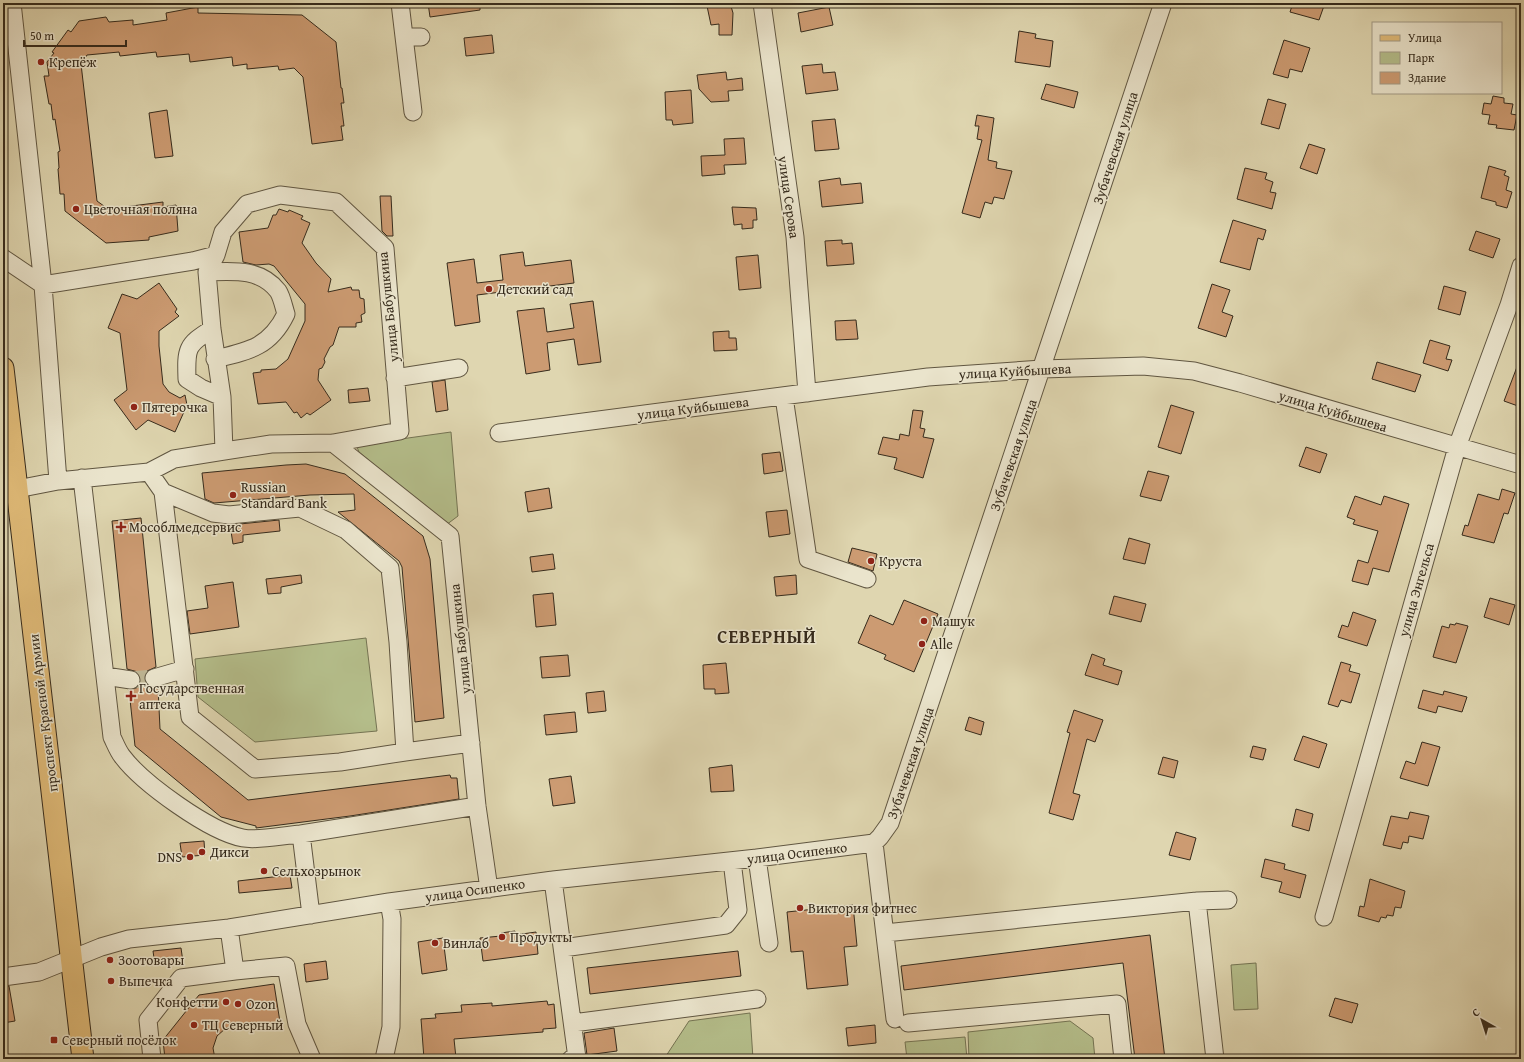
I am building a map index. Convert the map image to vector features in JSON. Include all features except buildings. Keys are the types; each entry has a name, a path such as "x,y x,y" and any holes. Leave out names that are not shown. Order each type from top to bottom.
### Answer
{"main road":[{"name":"проспект Красной Армии","path":"3,368 7,435 17,489 83,1059"}],"street":[{"path":"12,3 43,284 58,481"},
{"path":"400,3 413,112"},
{"name":"улица Серова","path":"762,3 795,238 807,393"},
{"name":"Зубачевская улица","path":"877,840 890,823 1163,3"},
{"path":"404,37 421,37"},
{"name":"улица Бабушкина","path":"216,255 224,232 247,204 280,195 336,202 385,248 400,431 333,443"},
{"path":"3,258 43,284 193,261 216,255"},
{"path":"216,255 207,272 215,359 222,397 224,451"},
{"name":"улица Энгельса","path":"1324,917 1457,448 1509,304 1521,266"},
{"path":"207,272 242,270 260,276 278,292 286,314 279,330 264,343 215,359"},
{"path":"212,329 194,340 188,349 187,379 201,388 222,397"},
{"name":"улица Куйбышева","path":"499,433 928,377 1042,369 1143,366 1194,371 1457,448 1521,465"},
{"path":"395,378 459,368"},
{"path":"784,397 808,559 867,580"},
{"path":"17,489 58,481 149,472 174,459 270,444 333,443"},
{"name":"улица Бабушкина","path":"333,443 450,536 477,806 489,889"},
{"path":"149,472 163,492 190,717 256,770 340,762 471,743"},
{"path":"82,478 112,737 121,756 145,780 182,807 218,829 243,838 301,834 477,806"},
{"path":"163,492 212,514 228,515 300,508 346,530 390,568 398,642 405,752"},
{"path":"154,678 185,669"},
{"path":"106,676 131,680"},
{"path":"301,834 311,915"},
{"path":"877,840 885,933 901,1021 1117,1004 1123,1059"},
{"name":"улица Осипенко","path":"3,977 39,972 107,945 129,939 229,928 389,902 553,880 757,858 877,840"},
{"path":"757,858 769,943"},
{"path":"563,948 726,925 738,910 732,861"},
{"path":"553,880 577,1058 571,1059"},
{"path":"885,933 1197,901 1228,900"},
{"path":"1197,901 1215,1059"},
{"path":"384,1059 391,1027 392,919 389,902"},
{"path":"229,928 235,971"},
{"path":"152,1059 148,1020 181,978 286,966 297,1024 312,1059"},
{"path":"573,1022 757,999"}],"green space":[{"path":"451,432 458,516 446,525 359,452 357,447 358,445"},
{"path":"366,638 377,731 255,742 198,697 195,659"},
{"path":"1256,963 1258,1009 1234,1010 1231,965"},
{"path":"750,1013 753,1059 664,1059 689,1021"},
{"path":"1070,1021 1093,1038 1095,1059 969,1059 968,1032"},
{"path":"965,1037 967,1059 907,1059 905,1042"}],"tunnel":[{"path":"131,680 154,678"}],"place":[{"name":"Крепёж","path":"41,62"},
{"name":"Цветочная поляна","path":"76,209"},
{"name":"Детский сад","path":"489,289"},
{"name":"Пятерочка","path":"134,407"},
{"name":"Russian Standard Bank","path":"233,495"},
{"name":"Мособлмедсервис","path":"121,527"},
{"name":"Круста","path":"871,561"},
{"name":"Машук","path":"924,621"},
{"name":"Alle","path":"922,644"},
{"name":"Государственная аптека","path":"131,696"},
{"name":"Дикси","path":"202,852"},
{"name":"DNS","path":"190,857"},
{"name":"Сельхозрынок","path":"264,871"},
{"name":"Виктория фитнес","path":"800,908"},
{"name":"Продукты","path":"502,937"},
{"name":"Винлаб","path":"435,943"},
{"name":"Зоотовары","path":"110,960"},
{"name":"Выпечка","path":"111,981"},
{"name":"Конфетти","path":"226,1002"},
{"name":"Ozon","path":"238,1004"},
{"name":"ТЦ Северный","path":"194,1025"},
{"name":"Северный посёлок","path":"54,1040"}],"district":[{"name":"СЕВЕРНЫЙ","path":"767,637"}]}
